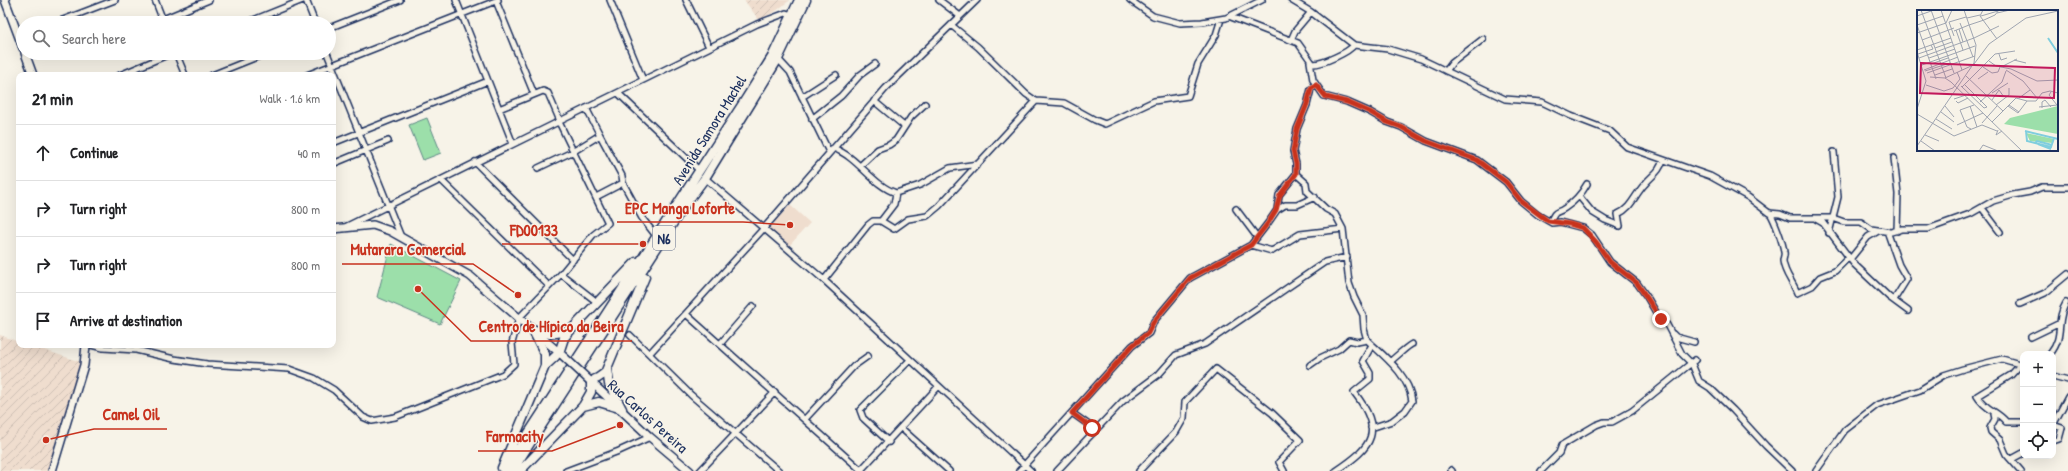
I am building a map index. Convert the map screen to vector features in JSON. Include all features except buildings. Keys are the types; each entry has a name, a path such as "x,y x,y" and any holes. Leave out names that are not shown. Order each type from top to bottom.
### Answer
{"highway":[{"name":"Avenida Samora Machel","path":"512,471 684,206 772,57 799,0"},
{"name":"Avenida Samora Machel","path":"504,471 650,247 703,174 778,59 806,0"},
{"path":"545,366 560,354 564,338 570,331 650,247"},
{"path":"520,471 582,406 591,392 590,380 602,376 608,369 651,259"},
{"path":"532,329 553,334 570,331"},
{"path":"501,471 545,366 545,354 532,329"},
{"path":"608,369 609,384 622,409"},
{"path":"582,406 600,402 622,409"}],"main road":[{"path":"5,0 16,24"},
{"path":"28,60 32,72"},
{"name":"Rua Carlos Pereira","path":"336,229 373,225 390,231 470,276 590,380 650,437 690,471"},
{"path":"52,471 88,348"}],"street":[{"path":"73,16 115,0"},
{"path":"155,0 162,16"},
{"path":"175,16 209,0"},
{"path":"264,16 305,0 312,16"},
{"path":"336,25 400,0"},
{"path":"456,0 513,144"},
{"path":"314,72 497,0 534,94"},
{"path":"610,0 643,80"},
{"path":"686,0 709,47"},
{"path":"939,0 960,16"},
{"path":"650,353 765,227 874,101 977,0"},
{"path":"1130,0 1153,16 1180,23 1231,17 1262,0"},
{"path":"1291,0 1311,12 1354,45 1394,50 1446,71 1505,99 1538,101 1548,104 1571,116 1610,132 1627,147 1717,179 1748,197 1761,208 1770,213 1780,214 1793,219 1833,218 1844,222 1861,222 1871,229 1878,231 1931,228 1946,221 1970,214 1994,201 2013,195 2030,192 2039,188 2068,187 2068,191"},
{"path":"1291,40 1295,31 1311,12"},
{"path":"344,228 757,24 786,13 792,16"},
{"path":"1231,17 1291,40 1301,46 1310,62 1316,85 1326,97 1347,102 1370,112 1387,122 1401,127 1426,141 1477,160 1506,182 1521,201 1529,208 1550,222 1573,224 1587,231 1610,262 1637,283 1672,334 1682,354 1693,361 1699,381 1728,406 1792,471"},
{"path":"951,25 978,47 1026,94 1036,101 1064,103 1105,124 1154,101 1188,96 1198,64 1216,35 1221,19"},
{"path":"1446,71 1452,63 1483,40"},
{"path":"1310,62 1316,64 1331,59 1352,48 1354,45"},
{"path":"778,59 790,72 812,118 831,150 847,154 886,188 896,193 920,185 950,168 978,164"},
{"path":"127,72 155,60"},
{"path":"179,60 184,72"},
{"path":"220,72 250,60"},
{"path":"330,60 335,72"},
{"path":"812,118 841,96 860,75 875,64"},
{"path":"336,75 401,237"},
{"path":"802,97 836,75"},
{"path":"336,142 488,81"},
{"path":"1019,471 1132,346 1148,333 1154,321 1190,278 1251,245 1276,210 1280,195 1296,174 1296,164 1293,151 1296,133 1311,89 1316,85"},
{"path":"103,348 136,350 174,359 207,364 288,370 314,378 334,390 363,417 378,421 422,406 508,370 514,364 512,343 519,318 561,274 593,236 608,223 559,121 548,93 543,91 499,109"},
{"path":"618,93 703,174 824,280 938,387 956,401 1031,471"},
{"path":"874,101 904,126"},
{"path":"824,280 868,225 873,221 881,221 894,228 908,219 927,216 944,202 950,192 1036,101"},
{"path":"860,166 878,149 889,145 896,140 903,132 904,126 920,106 925,104"},
{"path":"586,108 622,176 623,183 642,218 657,237"},
{"path":"538,168 574,151 600,135"},
{"path":"336,163 388,141"},
{"path":"1829,233 1838,197 1834,152"},
{"path":"1894,158 1898,194 1897,231"},
{"path":"1579,196 1596,214 1620,226 1618,214 1627,210 1644,184 1654,177 1663,160"},
{"path":"475,162 573,260"},
{"path":"1296,174 1306,182 1307,190 1326,209 1335,214 1343,229 1349,283 1363,315 1364,329 1368,340 1390,362 1409,387 1412,401 1405,411 1392,421 1371,428"},
{"path":"440,180 549,286"},
{"path":"596,198 623,183"},
{"path":"1550,222 1556,211 1565,208 1579,196 1587,184"},
{"path":"881,221 894,204 896,193"},
{"path":"1276,210 1283,206 1297,205 1315,197"},
{"path":"1982,208 2000,232"},
{"path":"1236,209 1257,237"},
{"path":"1770,213 1775,221 1784,249 1783,261 1788,277 1795,285 1796,293 1812,286 1820,277 1835,271 1846,260 1851,258 1868,237 1878,231"},
{"path":"1816,219 1822,222 1829,233 1860,270 1908,311"},
{"path":"1251,245 1272,251 1300,234 1343,229"},
{"path":"1887,231 1899,265 1907,279 1894,300"},
{"path":"1057,471 1123,401 1159,374 1176,355 1205,344 1325,262 1347,257"},
{"path":"561,274 597,302"},
{"path":"2020,304 2045,293 2068,274"},
{"path":"2052,351 2057,345 2060,334 2061,312 2066,303"},
{"path":"720,344 753,306"},
{"path":"686,314 776,392 861,471 938,387"},
{"path":"2031,337 2060,322"},
{"path":"1672,334 1676,337 1694,342"},
{"path":"630,335 691,394 779,471"},
{"path":"1310,365 1320,358 1339,349 1349,340 1358,342 1368,340"},
{"path":"1390,362 1408,345 1412,344"},
{"path":"1336,471 1364,450 1370,440 1371,428 1368,412 1354,392 1370,379 1370,373 1363,361 1372,345"},
{"path":"806,419 854,366 868,356"},
{"path":"1816,471 1844,430 1877,405 1920,390 1950,373 2002,359 2020,364"},
{"path":"889,442 863,418 860,410 910,360"},
{"path":"1541,471 1559,453 1562,445 1596,425 1604,422 1612,422 1632,411 1693,361"},
{"path":"2020,366 2011,375 1977,396 1994,414 2003,418 2006,422 2020,422"},
{"path":"1139,471 1176,432 1184,418 1185,402 1216,369 1272,413 1300,440 1279,462 1284,471"},
{"path":"2056,377 2068,380"},
{"path":"700,471 776,392"},
{"path":"2054,423 2068,397"},
{"path":"1072,413 1096,430"},
{"path":"1994,414 1995,421 1990,428 1991,432 2000,440 2006,454 2021,471"},
{"path":"2056,426 2062,428 2059,439 2056,440"},
{"path":"901,428 949,471"},
{"path":"566,471 619,452 650,437"},
{"path":"2012,459 2020,455"}],"shaded area":[{"path":"744,0 790,0 776,11 759,20"},
{"path":"790,205 810,223 789,246 769,228"},
{"path":"0,335 16,341 16,348 38,348 81,362 48,471 0,471"}],"green space":[{"path":"427,118 441,153 423,160 409,125"},
{"path":"391,244 461,281 440,324 377,297"}],"place":[{"name":"EPC Manga Loforte","path":"790,225"},
{"name":"FD00133","path":"643,244"},
{"name":"Centro de Hípico da Beira","path":"418,289"},
{"name":"Mutarara Comercial","path":"518,295"},
{"name":"Farmacity","path":"620,425"},
{"name":"Camel Oil","path":"46,440"}],"route":[{"path":"1092,428 1072,413 1132,346 1151,330 1154,321 1190,278 1251,245 1268,223 1276,210 1278,199 1284,187 1296,174 1296,164 1293,151 1295,137 1298,125 1302,119 1310,97 1311,89 1316,85 1326,97 1347,102 1370,112 1382,120 1401,127 1439,147 1440,146 1456,154 1471,157 1477,160 1506,182 1521,201 1548,221 1552,223 1558,222 1570,224 1583,228 1592,235 1614,267 1637,283 1661,319"}]}
